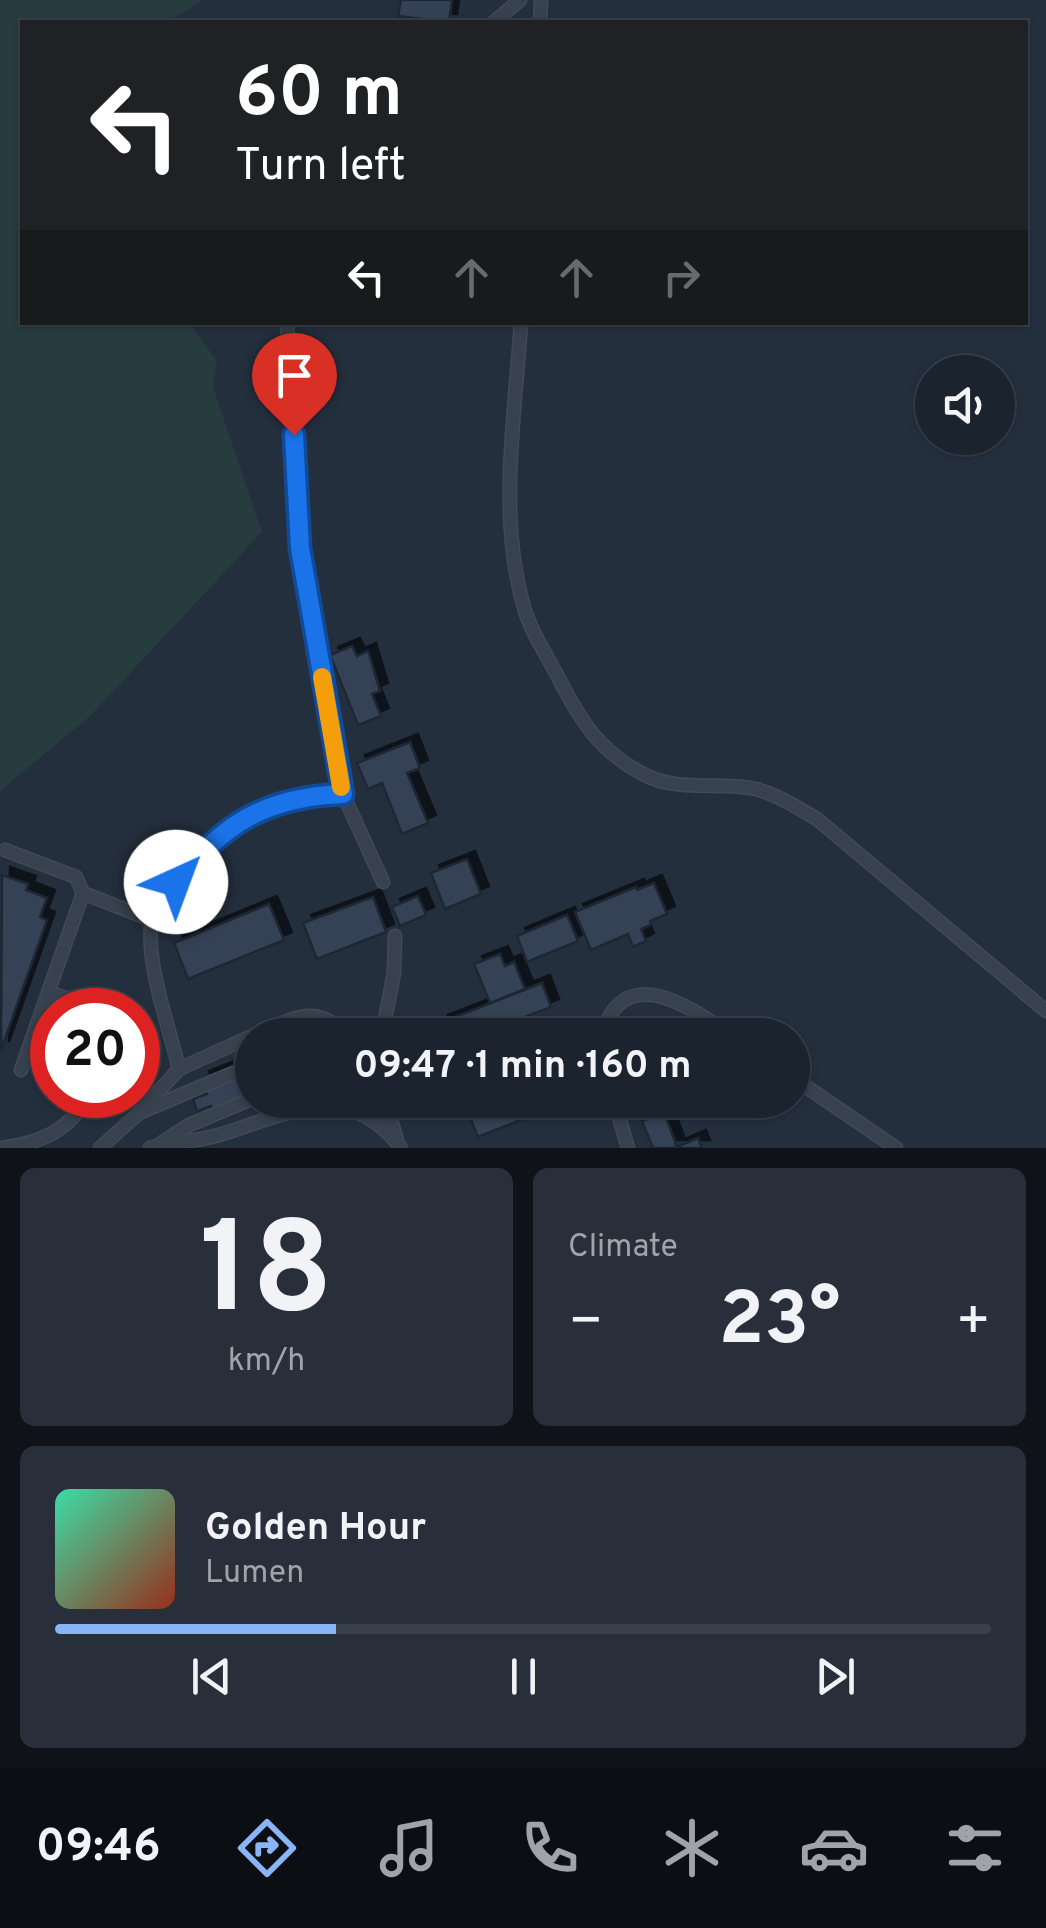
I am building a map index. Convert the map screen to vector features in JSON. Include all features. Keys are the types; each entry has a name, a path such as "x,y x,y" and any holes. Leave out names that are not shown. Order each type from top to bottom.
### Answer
{"lane":[{"path":"496,20 520,0"},
{"path":"287,325 300,548 343,794 383,882"},
{"path":"521,325 509,511 513,554 525,614 585,728 614,756 646,776 681,786 754,789 786,800 817,819 1046,1011"},
{"path":"178,1069 156,972 152,920 160,903 193,862 255,812 279,802 343,794"},
{"path":"5,850 76,877 82,893 50,988"},
{"path":"82,893 152,920"},
{"path":"385,1018 394,973 395,936"},
{"path":"610,1018 625,1002 652,993 678,1001 704,1018"},
{"path":"302,1018 326,1018"},
{"path":"160,1089 178,1069 235,1044"},
{"path":"21,1070 30,1046"},
{"path":"160,1104 235,1072"},
{"path":"810,1089 896,1148"},
{"path":"154,1147 188,1125 235,1105"},
{"path":"2,1148 29,1144 60,1130 70,1118"},
{"path":"100,1148 133,1118"},
{"path":"154,1147 216,1136 270,1118"},
{"path":"366,1118 399,1145"},
{"path":"390,1118 399,1145"},
{"path":"619,1118 628,1148"}],"green space":[{"path":"0,0 202,0 171,20 20,20 20,325 190,325 217,361 213,387 262,532 89,717 0,791"}],"building":[{"path":"401,0 452,0 449,20 398,16"},
{"path":"352,646 357,656 368,651 380,691 372,694 381,716 358,725 330,655"},
{"path":"410,742 420,768 407,773 428,823 402,834 382,783 368,789 357,763"},
{"path":"467,859 481,894 445,909 431,873"},
{"path":"2,875 28,884 26,890 47,898 40,917 47,920 1,1050"},
{"path":"654,883 667,914 641,929 646,941 633,947 628,934 591,950 575,912"},
{"path":"418,896 426,915 400,926 392,907"},
{"path":"373,897 386,932 317,959 303,923"},
{"path":"269,904 284,940 188,979 174,943"},
{"path":"567,915 578,941 527,962 517,936"},
{"path":"500,954 505,966 514,962 525,989 490,1003 474,964"},
{"path":"542,983 551,1007 522,1018 453,1018"},
{"path":"235,1066 235,1114 217,1121 211,1106 197,1111 193,1099 207,1094 201,1079"},
{"path":"476,1118 526,1118 478,1137 471,1120"},
{"path":"666,1118 677,1147 698,1138 702,1148 653,1148 642,1121"}],"slow traffic":[{"path":"322,677 341,787"}],"route":[{"path":"176,882 228,830 255,812 279,802 343,794 300,548 294,435"}]}
